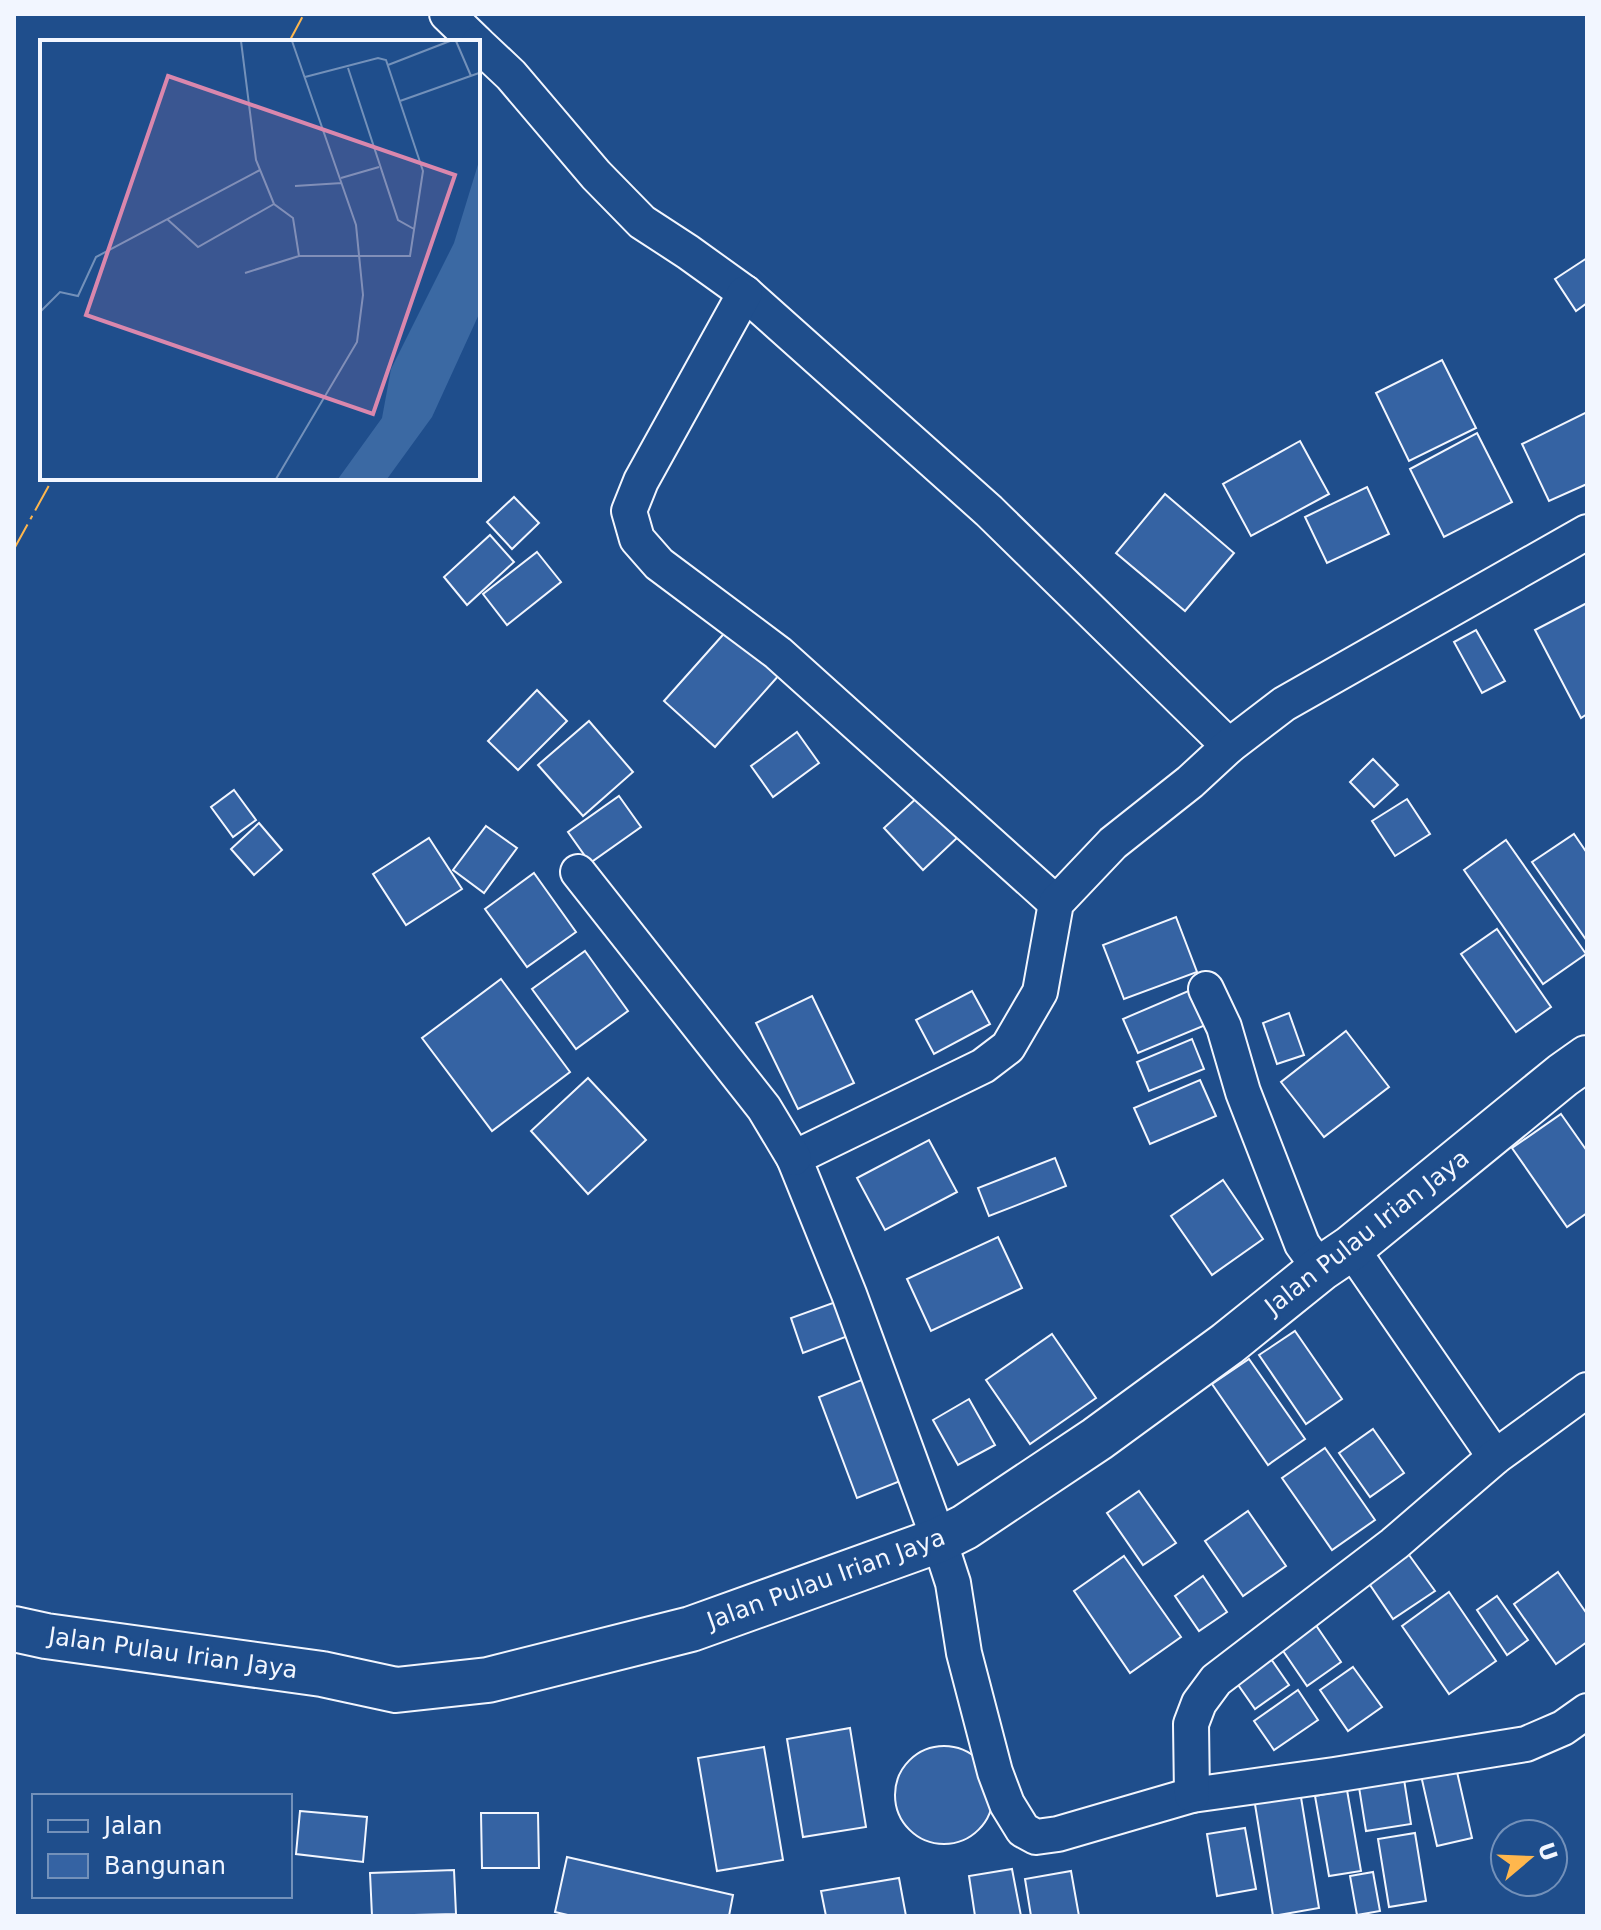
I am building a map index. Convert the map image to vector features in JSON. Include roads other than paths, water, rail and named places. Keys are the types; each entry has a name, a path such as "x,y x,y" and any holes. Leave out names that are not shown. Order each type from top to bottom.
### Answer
{"street":[{"path":"447,14 474,40"},
{"path":"480,46 511,75 596,175 642,222 745,293 989,511 1229,746"},
{"path":"745,293 641,481 629,511 637,539 659,564 778,653 1056,903"},
{"path":"794,1158 983,1066 1008,1047 1040,992 1056,903 1113,843 1190,782 1229,746 1284,704 1587,532"},
{"path":"578,872 764,1108 794,1158 849,1294 939,1540 953,1583 964,1653 995,1772 1007,1804 1023,1830 1036,1837 1058,1834 1192,1795 1526,1744 1563,1728 1587,1711"},
{"path":"1206,989 1224,1027 1243,1092 1302,1244 1336,1259 1495,1457"},
{"name":"Jalan Pulau Irian Jaya","path":"14,1629 322,1674 396,1690 488,1680 691,1629 939,1540 965,1527 1097,1439 1227,1344 1587,1058"},
{"path":"1192,1795 1191,1724 1199,1703 1216,1680 1394,1544 1495,1457 1587,1390"}]}
